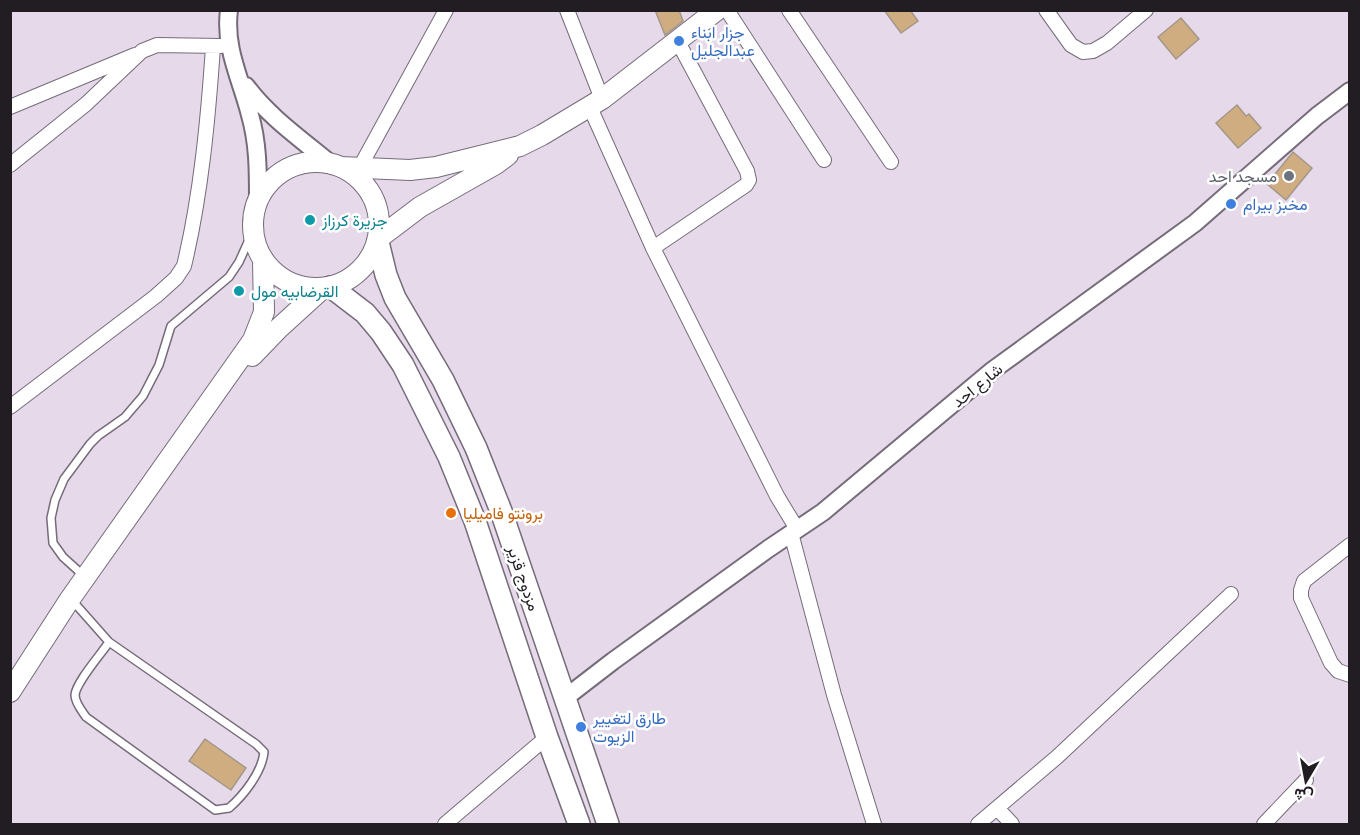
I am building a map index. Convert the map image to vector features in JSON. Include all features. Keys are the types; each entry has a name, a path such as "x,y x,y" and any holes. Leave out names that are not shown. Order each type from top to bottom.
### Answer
{"main road":[{"path":"378,240 420,207 496,164 520,146 595,102 717,10"},
{"path":"327,288 303,287 276,275 257,249 253,231 254,211 258,199 273,179 289,168 306,163 410,170 436,167 520,146"},
{"path":"217,392 279,328 327,288 344,282 360,270 373,255 378,240 378,209 364,184 344,166"},
{"name":"مزدوج قزير","path":"378,240 386,275 395,297 443,380 476,448 501,511 608,825"},
{"path":"10,692 85,577 253,340 261,321 265,302 263,260"},
{"name":"مزدوج قزير","path":"327,288 364,313 381,332 403,365 450,457 475,521 579,825"},
{"path":"561,775 586,765"}],"street":[{"path":"10,407 156,296 176,278 184,266 221,46 227,32 229,10"},
{"path":"221,46 237,74 258,102 344,166 446,10"},
{"path":"567,10 595,102 653,248 794,531 834,695 874,825"},
{"path":"727,10 824,160"},
{"path":"789,10 891,162"},
{"path":"1046,10 1071,45 1083,52 1093,51 1107,43 1146,10"},
{"path":"653,248 746,185 748,180 747,171 676,40"},
{"path":"10,107 157,45 221,46"},
{"path":"10,165 86,104 142,51"},
{"path":"237,74 255,133 258,158 258,199"},
{"name":"شارع احد","path":"565,699 599,672 823,512 993,370 1195,223 1317,116 1350,91"},
{"path":"1350,545 1304,581 1301,598 1331,663 1338,671 1350,675"},
{"path":"978,825 1057,757 1231,594"},
{"path":"445,825 547,737"},
{"path":"1264,825 1306,780"},
{"path":"997,808 1012,825"}],"lane":[{"path":"85,577 63,557 53,543 51,518 55,500 64,479 90,444 125,417 143,396 159,364 171,326 229,277 239,262 253,231"},
{"path":"70,599 110,642 264,752 257,774 229,808 215,810 86,717 75,695 80,684 110,642"}],"building":[{"path":"655,10 679,10 683,21 665,35"},
{"path":"884,10 910,10 918,21 901,33"},
{"path":"1181,18 1199,39 1176,59 1158,37"},
{"path":"1237,105 1246,116 1249,114 1261,128 1238,148 1216,123"},
{"name":"مسجد احد","path":"1293,152 1312,168 1286,200 1267,184"},
{"path":"205,739 246,768 231,790 189,761"}],"place":[{"name":"جزار ابناء عبدالجليل","path":"679,41"},
{"name":"مسجد احد","path":"1289,176"},
{"name":"مخبز بيرام","path":"1231,204"},
{"name":"جزيرة كرزاز","path":"310,220"},
{"name":"القرضابيه مول","path":"239,291"},
{"name":"برونتو فاميليا","path":"451,513"},
{"name":"طارق لتغيير الزيوت","path":"581,727"}]}
